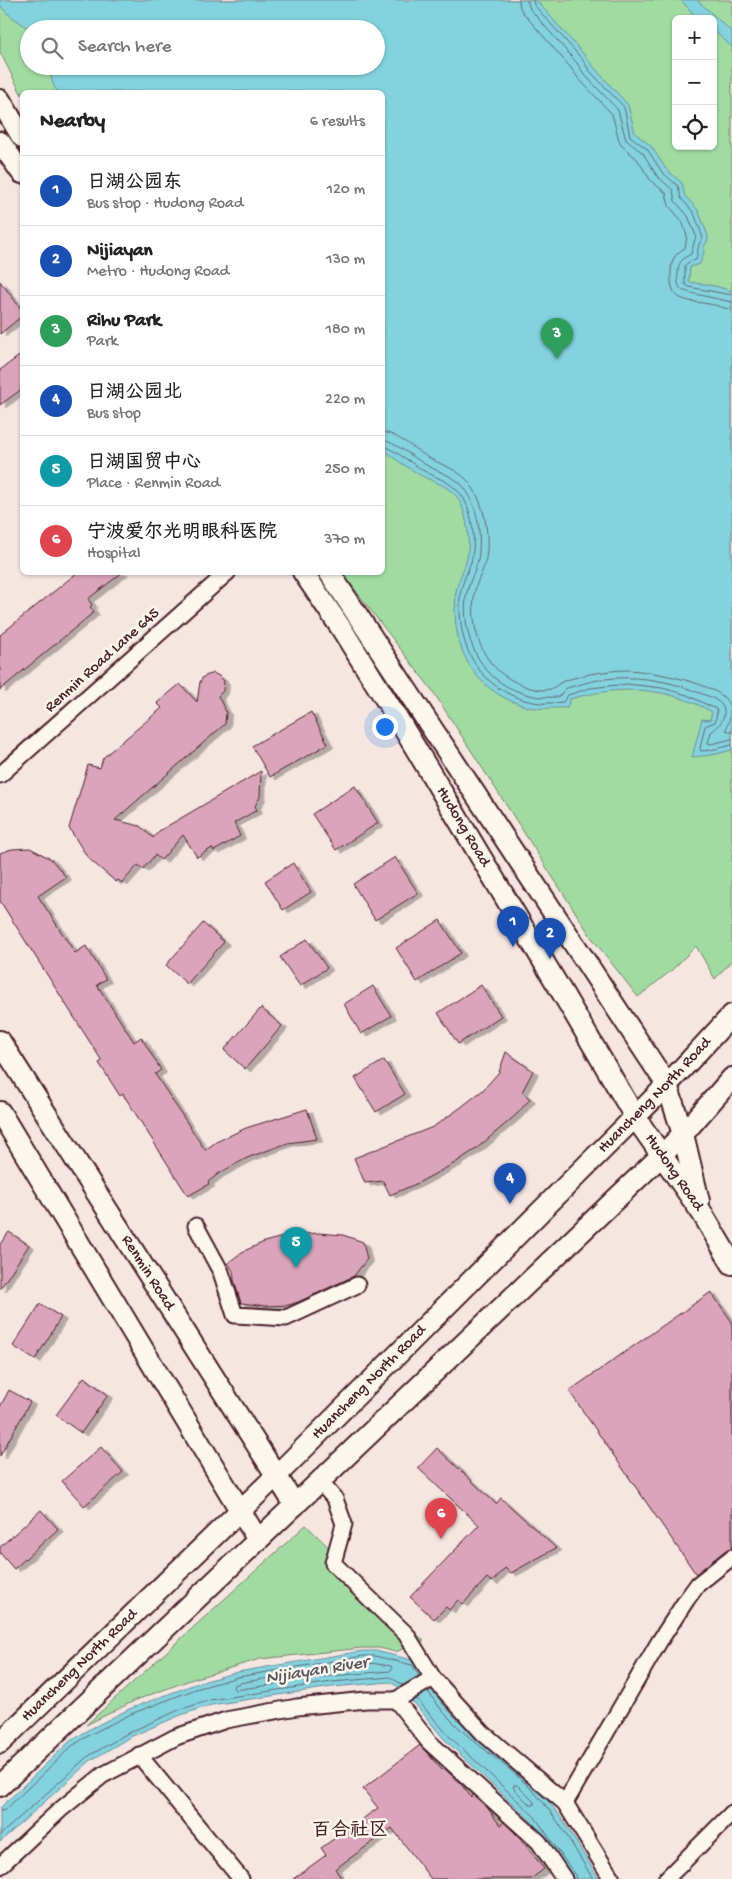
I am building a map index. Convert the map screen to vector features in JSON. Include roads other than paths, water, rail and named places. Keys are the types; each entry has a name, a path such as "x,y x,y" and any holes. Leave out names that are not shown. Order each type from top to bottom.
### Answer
{"main road":[{"path":"0,100 12,129"},
{"path":"0,142 20,171"},
{"name":"Hudong Road","path":"305,575 402,724 635,1117 702,1213"},
{"name":"Hudong Road","path":"331,575 667,1085 683,1134 702,1213"},
{"name":"Huancheng North Road","path":"0,1743 240,1512 667,1085 732,1015"},
{"name":"Renmin Road","path":"0,1041 295,1505"},
{"name":"Huancheng North Road","path":"0,1786 662,1155 732,1078"},
{"path":"0,1112 258,1540"},
{"path":"702,1213 732,1264"}],"street":[{"name":"Renmin Road Lane 645","path":"0,775 225,575"},
{"path":"196,1226 221,1272 235,1315 286,1318 357,1285"},
{"path":"320,1482 335,1499 344,1524 334,1563 406,1634 432,1678 483,1733 565,1803 612,1879"},
{"path":"565,1803 659,1642 687,1599 698,1584 732,1557"},
{"path":"0,1866 60,1810 103,1774 176,1737 226,1720 297,1707 396,1699 432,1678"},
{"path":"396,1699 429,1742 539,1842 564,1879"},
{"path":"139,1755 241,1879"},
{"path":"666,1879 732,1813"}],"water":[{"path":"0,0 536,0 628,105 635,133 651,146 666,169 682,183 685,196 698,210 708,240 704,246 700,264 690,267 689,282 732,291 732,750 692,757 702,719 710,720 712,712 678,697 642,690 607,691 570,699 567,708 529,707 497,694 484,684 466,659 456,627 455,610 456,591 468,551 468,530 463,508 457,497 448,489 420,475 385,451 385,90 57,90 51,77 51,75 385,75 385,20 20,20 20,22 0,5"},
{"path":"681,0 697,0 713,15 694,15"},
{"path":"717,18 732,32 732,47 717,34"},
{"name":"Nijiayan River","path":"362,1651 376,1651 416,1661 442,1703 454,1716 539,1789 562,1819 599,1879 572,1879 531,1821 444,1739 416,1705 397,1686 390,1682 332,1687 211,1705 181,1715 130,1737 90,1761 0,1842 0,1808 69,1742 88,1730 129,1709 195,1684 237,1672"}],"place":[{"name":"Rihu Park","path":"557,359"},
{"name":"日湖公园东","path":"513,947"},
{"name":"Nijiayan","path":"550,959"},
{"name":"日湖公园北","path":"510,1204"},
{"name":"日湖国贸中心","path":"296,1268"},
{"name":"宁波爱尔光明眼科医院","path":"441,1539"}],"district":[{"name":"百合社区","path":"350,1831"}]}
